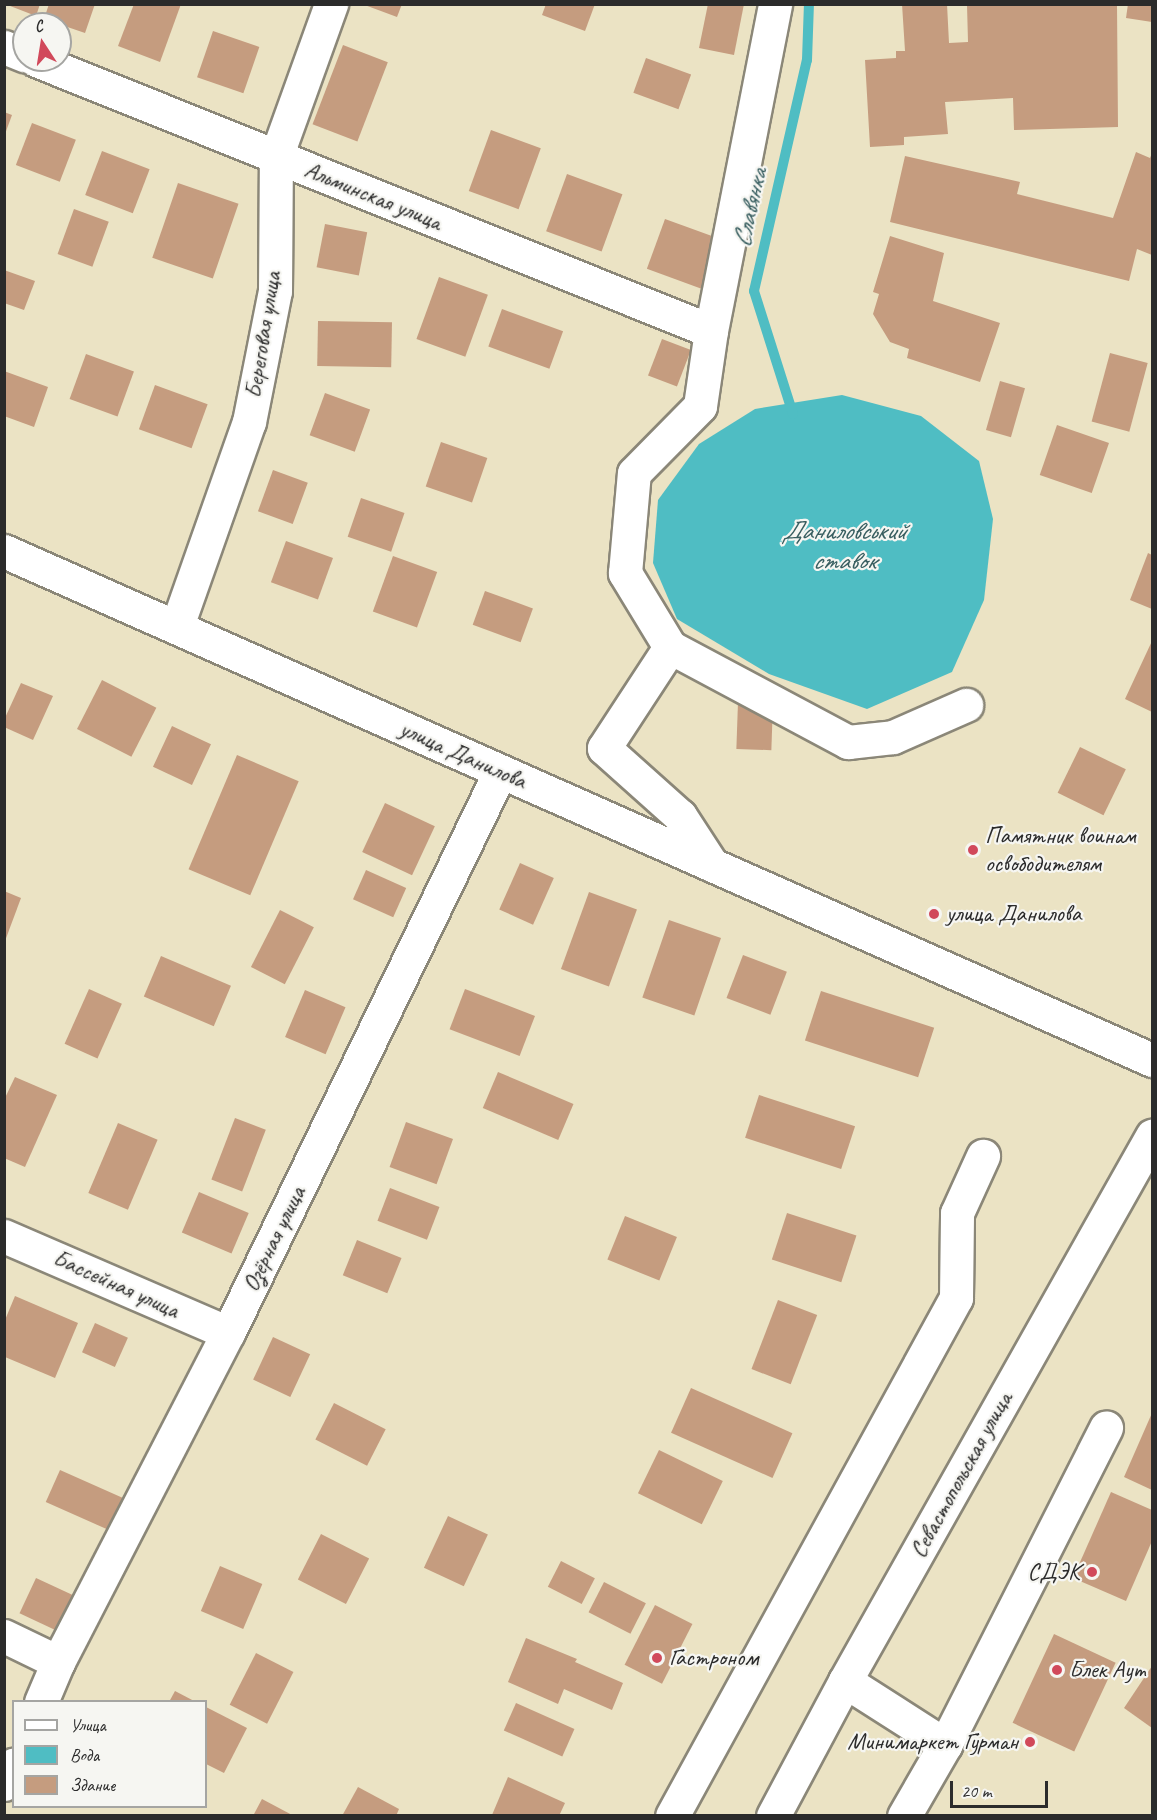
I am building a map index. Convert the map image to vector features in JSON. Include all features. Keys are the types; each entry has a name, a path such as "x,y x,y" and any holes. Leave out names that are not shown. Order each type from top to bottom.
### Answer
{"street":[{"name":"Береговая улица","path":"177,626 249,422 275,291 276,157 331,4"},
{"path":"775,4 711,331 700,406 634,473 625,573 670,647 848,742 893,737 966,705"},
{"name":"Альминская улица","path":"66,72 711,331"},
{"name":"улица Данилова","path":"4,551 1152,1060"},
{"path":"670,647 604,748 680,816 712,865"},
{"name":"Озёрная улица","path":"41,1700 58,1662 228,1333 500,772"},
{"name":"Севастопольская улица","path":"773,1815 845,1681 1152,1136"},
{"path":"672,1815 956,1298 957,1214 983,1156"},
{"name":"Бассейная улица","path":"4,1236 228,1333"},
{"path":"904,1815 945,1745 1106,1428"},
{"path":"4,1636 58,1662"},
{"path":"845,1681 945,1745"},
{"path":"4,1784 12,1768"}],"water":[{"name":"Даниловський ставок","path":"842,395 921,416 979,461 993,519 984,600 952,672 867,709 769,674 677,619 653,563 658,500 699,444 755,409"}],"building":[{"path":"5,4 40,4 37,12 26,12"},
{"path":"49,4 95,4 85,33 72,29 72,12 46,12"},
{"path":"134,4 181,4 160,62 118,46"},
{"path":"362,4 402,4 397,17"},
{"path":"546,4 595,4 585,31 542,15"},
{"path":"708,4 744,4 734,55 699,48"},
{"path":"902,4 947,4 949,43 968,42 967,5 1117,5 1118,127 1014,130 1013,98 945,102 948,134 904,137 904,145 870,147 865,60 896,58 896,51 905,51"},
{"path":"1128,4 1152,4 1152,22 1126,18"},
{"path":"213,31 259,47 243,93 197,77"},
{"path":"343,45 388,62 357,142 313,124"},
{"path":"646,58 691,74 678,109 633,93"},
{"path":"4,112 12,115 5,134 4,134"},
{"path":"32,123 76,140 60,182 16,165"},
{"path":"491,130 541,148 519,209 469,191"},
{"path":"102,151 150,169 133,213 85,195"},
{"path":"1136,152 1150,158 1152,153 1152,255 1137,249 1129,281 890,222 905,156 1020,182 1017,194 1113,218"},
{"path":"567,174 622,194 602,252 546,231"},
{"path":"178,183 239,204 213,279 152,258"},
{"path":"74,209 109,222 92,267 58,254"},
{"path":"665,219 727,242 709,291 647,269"},
{"path":"325,224 367,232 359,275 317,267"},
{"path":"890,236 944,253 933,301 1000,323 980,382 907,358 909,349 890,342 873,314 879,294 873,292"},
{"path":"4,270 35,281 24,310 4,303"},
{"path":"439,277 488,295 465,357 416,339"},
{"path":"502,309 563,331 549,369 488,347"},
{"path":"318,321 392,322 391,367 317,366"},
{"path":"662,339 691,350 677,387 648,375"},
{"path":"1110,353 1148,363 1129,432 1092,422"},
{"path":"86,354 134,371 118,417 70,399"},
{"path":"4,371 48,387 34,427 4,416"},
{"path":"1000,381 1025,388 1011,437 986,430"},
{"path":"155,385 208,404 192,448 139,429"},
{"path":"325,393 370,409 355,452 310,435"},
{"path":"1057,425 1109,443 1092,493 1040,475"},
{"path":"441,442 487,458 472,502 426,486"},
{"path":"273,470 308,483 293,524 258,511"},
{"path":"361,498 404,513 391,552 348,537"},
{"path":"286,541 333,558 318,599 271,582"},
{"path":"1148,553 1152,555 1152,609 1130,600"},
{"path":"393,556 437,572 417,628 373,611"},
{"path":"485,591 533,608 521,642 473,625"},
{"path":"1152,641 1152,712 1125,699"},
{"path":"102,680 156,708 131,757 77,729"},
{"path":"21,683 53,696 33,740 4,727 4,720"},
{"path":"738,702 773,703 771,750 736,749"},
{"path":"172,726 211,744 192,785 153,767"},
{"path":"1080,747 1126,769 1103,815 1058,793"},
{"path":"237,755 299,781 250,895 189,869"},
{"path":"385,803 435,826 412,875 362,852"},
{"path":"520,863 554,878 533,925 499,910"},
{"path":"366,870 406,888 393,917 353,899"},
{"path":"4,891 21,898 5,941 4,941"},
{"path":"589,892 637,909 609,986 561,969"},
{"path":"280,910 314,927 285,984 251,967"},
{"path":"669,920 721,938 694,1015 642,998"},
{"path":"743,955 787,972 770,1015 727,998"},
{"path":"161,956 231,986 214,1026 144,997"},
{"path":"89,989 122,1004 97,1058 65,1044"},
{"path":"465,989 535,1016 520,1056 450,1029"},
{"path":"305,990 346,1007 326,1054 285,1037"},
{"path":"821,991 934,1028 918,1077 805,1040"},
{"path":"498,1072 573,1104 558,1140 483,1108"},
{"path":"15,1077 57,1095 25,1167 4,1158 4,1100"},
{"path":"759,1095 855,1126 841,1169 745,1138"},
{"path":"235,1118 266,1130 242,1191 211,1180"},
{"path":"406,1122 453,1139 437,1184 390,1167"},
{"path":"118,1123 158,1140 128,1210 88,1193"},
{"path":"390,1188 439,1207 427,1240 377,1221"},
{"path":"199,1192 249,1213 232,1254 182,1233"},
{"path":"787,1213 856,1236 841,1282 772,1260"},
{"path":"625,1216 677,1237 659,1281 607,1260"},
{"path":"357,1240 402,1258 387,1293 343,1275"},
{"path":"15,1296 78,1323 55,1378 5,1357 5,1320"},
{"path":"778,1300 817,1315 791,1384 751,1369"},
{"path":"95,1323 128,1338 115,1367 82,1352"},
{"path":"273,1337 310,1354 290,1397 253,1380"},
{"path":"691,1388 792,1433 772,1478 671,1433"},
{"path":"334,1403 386,1429 367,1466 315,1440"},
{"path":"1152,1413 1152,1490 1124,1477"},
{"path":"659,1450 723,1481 702,1524 638,1493"},
{"path":"60,1470 123,1498 109,1530 46,1502"},
{"path":"1111,1492 1152,1510 1152,1541 1126,1601 1073,1578"},
{"path":"448,1516 488,1535 464,1586 424,1568"},
{"path":"321,1534 369,1559 346,1604 298,1579"},
{"path":"561,1561 595,1578 582,1604 548,1587"},
{"path":"220,1566 262,1584 243,1629 201,1611"},
{"path":"36,1578 79,1598 62,1633 20,1613"},
{"path":"604,1582 646,1603 630,1634 589,1612"},
{"path":"655,1605 692,1624 662,1684 625,1665"},
{"path":"1054,1634 1116,1663 1074,1752 1013,1723"},
{"path":"526,1638 577,1659 575,1662 623,1683 612,1710 564,1689 558,1704 508,1682"},
{"path":"256,1653 293,1672 267,1724 230,1705"},
{"path":"1152,1666 1152,1728 1124,1708"},
{"path":"175,1691 192,1700 170,1700"},
{"path":"516,1703 574,1729 562,1756 504,1730"},
{"path":"207,1708 247,1728 224,1773 207,1764"},
{"path":"508,1777 565,1803 559,1816 492,1815"},
{"path":"358,1787 399,1809 396,1816 342,1816"},
{"path":"262,1799 294,1816 253,1816"}],"waterway":[{"name":"Славянка","path":"793,414 754,291 807,60 809,4"}],"place":[{"name":"Памятник воинам освободителям","path":"973,850"},
{"name":"улица Данилова","path":"934,914"},
{"name":"СДЭК","path":"1092,1572"},
{"name":"Гастроном","path":"657,1658"},
{"name":"Блек Аут","path":"1057,1670"},
{"name":"Минимаркет Гурман","path":"1030,1742"}]}
